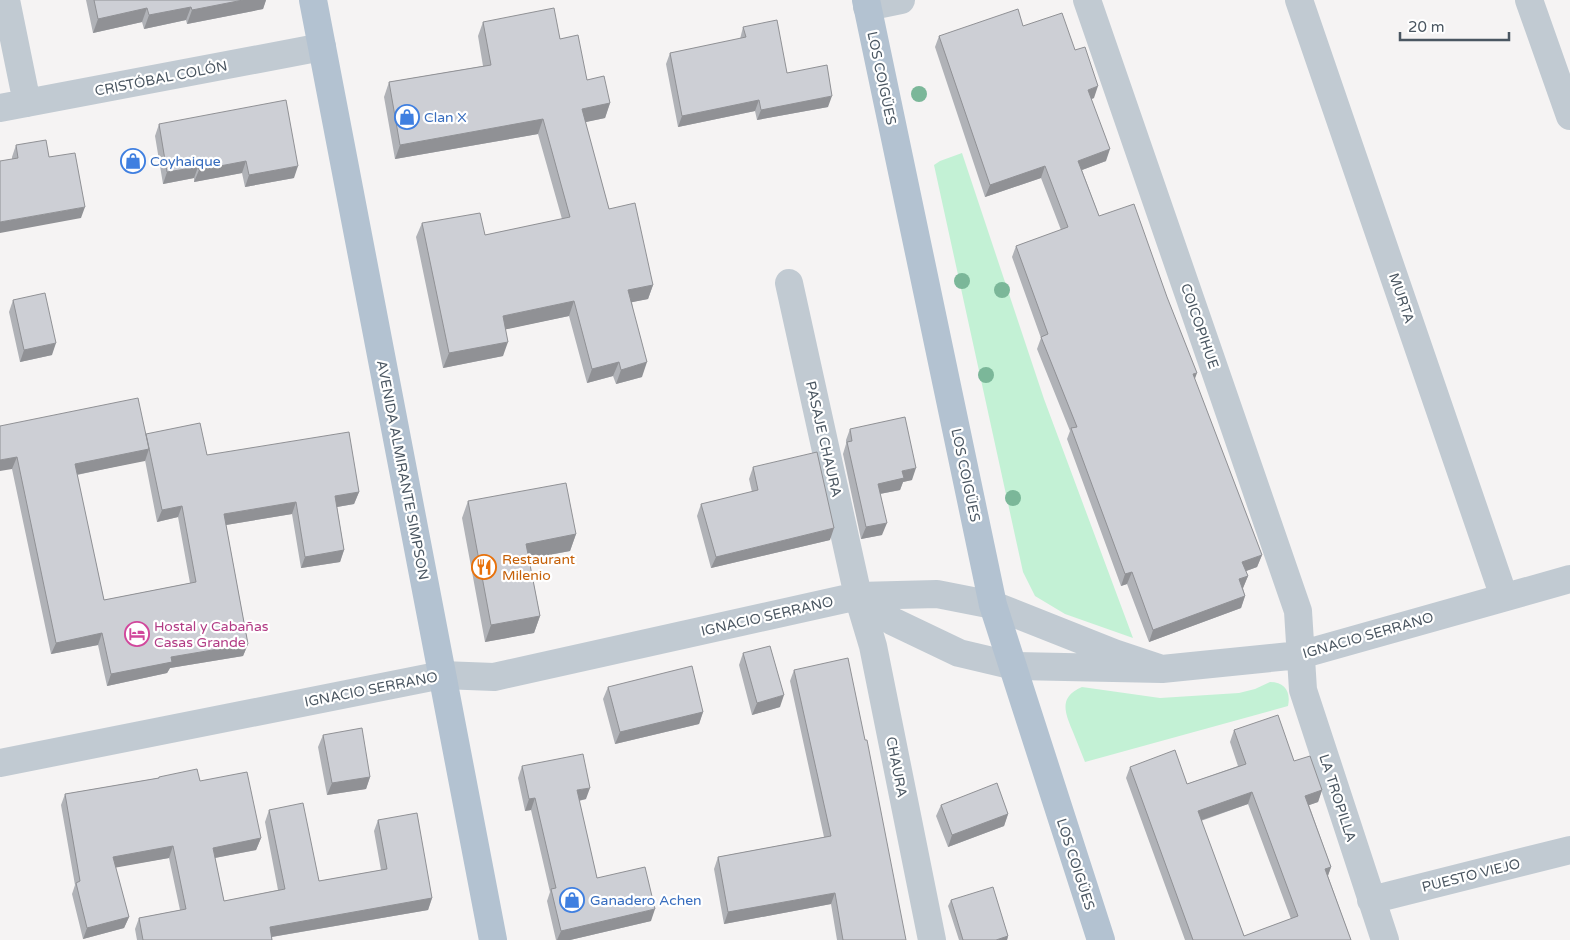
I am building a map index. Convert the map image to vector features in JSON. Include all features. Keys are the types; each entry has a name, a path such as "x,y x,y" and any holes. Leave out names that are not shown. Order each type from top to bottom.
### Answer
{"main road":[{"name":"AVENIDA ALMIRANTE SIMPSON","path":"313,0 493,940"},
{"name":"LOS COIGÜES","path":"867,3 994,605 1101,940"}],"street":[{"path":"6,0 27,103"},
{"path":"867,3 901,0"},
{"name":"COICOPIHUE","path":"1087,0 1298,611 1300,655"},
{"name":"MURTA","path":"1299,0 1504,597"},
{"path":"1529,0 1570,116"},
{"name":"CRISTÓBAL COLÓN","path":"0,108 322,47"},
{"name":"PASAJE CHAURA","path":"789,283 858,596"},
{"name":"IGNACIO SERRANO","path":"858,596 892,621 959,653 1014,666 1162,669 1300,655 1570,579"},
{"name":"IGNACIO SERRANO","path":"0,764 442,675 494,677 858,596 937,594 994,605 1114,653 1162,669"},
{"name":"CHAURA","path":"858,596 873,646 932,940"},
{"name":"LA TROPILLA","path":"1300,655 1303,690 1384,940"},
{"name":"PUESTO VIEJO","path":"1371,900 1570,850"}],"green space":[{"path":"962,153 1044,399 1133,638 1065,614 1035,596 1023,572 934,165"},
{"path":"1270,682 1280,684 1286,689 1289,696 1288,706 1085,762 1066,712 1066,701 1069,696 1082,687 1160,698 1239,693 1255,689"}],"building":[{"path":"94,0 243,0 192,10 191,7 149,15 147,8 98,19"},
{"path":"554,8 560,39 578,35 587,80 604,76 610,103 582,109 609,209 635,203 653,285 628,290 647,362 621,370 619,362 592,369 574,301 503,316 508,342 449,353 422,223 480,213 485,235 570,217 543,119 400,145 389,82 491,65 483,22"},
{"path":"1018,9 1023,26 1062,13 1075,50 1085,47 1098,86 1088,90 1110,149 1078,161 1099,216 1134,204 1167,297 1197,373 1193,374 1262,555 1242,562 1248,576 1239,579 1245,596 1153,630 1132,572 1125,574 1071,428 1077,427 1041,337 1048,334 1016,246 1068,227 1045,166 990,185 939,36"},
{"path":"777,20 787,73 827,65 832,96 761,110 759,100 682,116 670,53 746,37 743,27"},
{"path":"286,100 298,166 249,175 246,161 199,170 198,167 167,172 159,124"},
{"path":"46,140 49,157 75,153 85,207 0,222 0,161 18,158 16,145"},
{"path":"45,293 56,343 24,350 13,300"},
{"path":"138,398 149,449 75,464 104,600 196,582 182,506 162,510 146,434 200,423 207,455 349,432 359,492 335,496 344,550 305,557 296,502 224,514 248,644 171,657 172,662 111,674 102,633 56,643 17,457 0,460 0,426"},
{"path":"905,417 916,468 902,471 904,478 878,484 887,523 866,527 847,442 852,441 850,429"},
{"path":"817,452 834,528 716,557 701,504 758,490 753,467"},
{"path":"566,483 576,534 526,544 540,616 491,625 468,501"},
{"path":"770,646 784,695 757,703 743,653"},
{"path":"848,658 865,740 867,740 906,940 843,940 835,893 728,912 718,857 831,836 794,670"},
{"path":"692,666 703,712 620,732 608,687"},
{"path":"1278,715 1294,761 1310,756 1322,790 1305,796 1331,867 1325,869 1351,940 1193,940 1130,767 1175,750 1187,784 1246,764 1234,730","holes":["1252,792 1298,916 1244,936 1198,811"]},
{"path":"362,728 370,777 332,783 323,735"},
{"path":"583,754 590,788 577,790 597,878 645,867 655,909 561,931 551,889 556,888 535,798 529,799 522,766"},
{"path":"197,769 200,781 247,772 261,838 213,848 224,901 285,889 269,810 303,803 319,881 387,869 378,820 417,813 432,898 270,927 272,940 143,940 139,918 186,909 173,846 113,857 129,917 87,928 76,883 80,881 65,794 159,778"},
{"path":"997,783 1008,814 952,835 941,805"},
{"path":"993,887 1008,936 996,940 963,940 951,900"}],"place":[{"name":"Clan X","path":"407,117"},
{"name":"Coyhaique","path":"133,161"},
{"name":"Restaurant Milenio","path":"484,567"},
{"name":"Hostal y Cabañas Casas Grande","path":"137,634"},
{"name":"Ganadero Achen","path":"572,900"}]}
